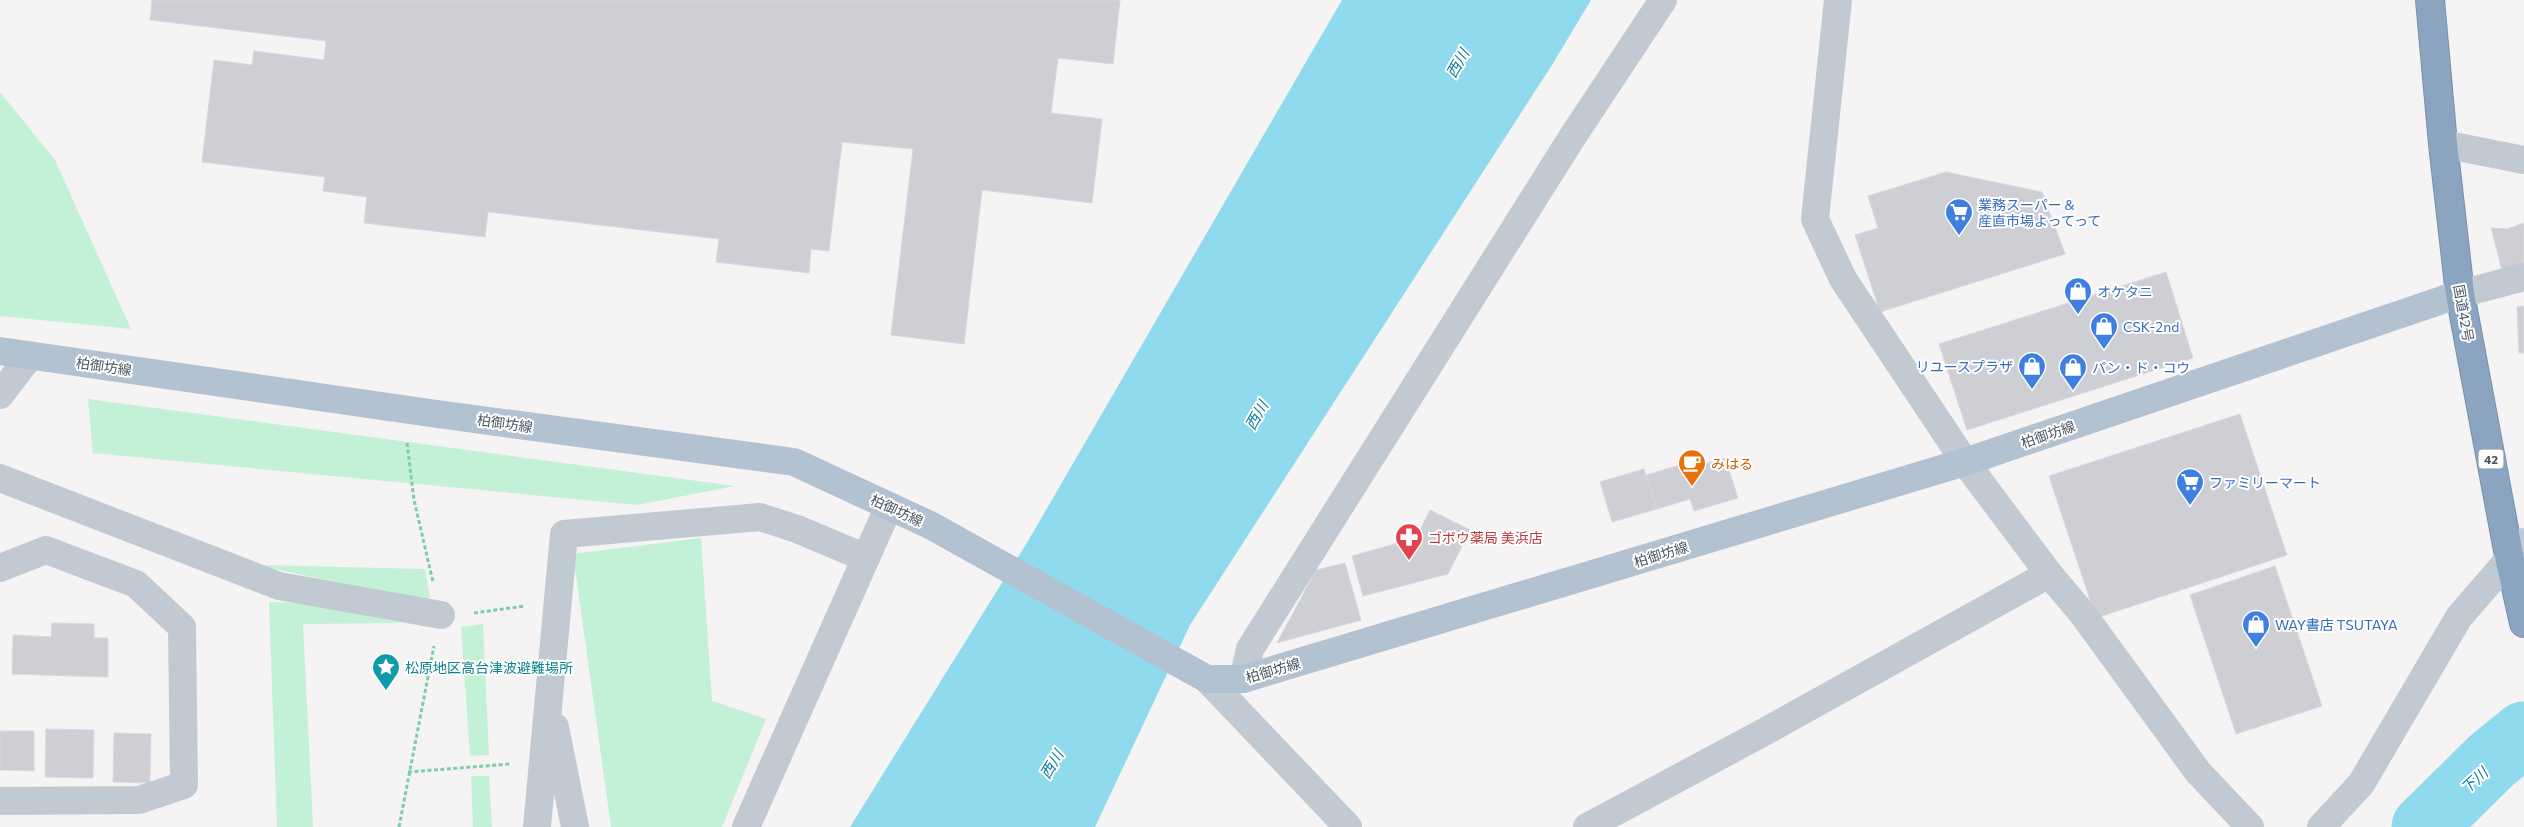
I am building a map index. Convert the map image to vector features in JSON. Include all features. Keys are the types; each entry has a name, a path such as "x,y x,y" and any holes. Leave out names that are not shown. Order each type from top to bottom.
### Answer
{"highway":[{"name":"国道42号","path":"2430,0 2443,144 2460,294 2517,551 2524,623"}],"main road":[{"name":"柏御坊線","path":"0,350 30,356 794,462 930,525 1207,679 1243,679 1966,462 2460,294"}],"street":[{"path":"1243,679 1250,649 1574,136 1663,0"},
{"path":"1838,0 1815,219 1843,279 1966,462 2049,574 2082,612 2198,772 2250,827"},
{"path":"2443,144 2524,160"},
{"path":"2460,294 2524,277"},
{"path":"0,395 30,356"},
{"path":"0,478 279,586 438,603"},
{"path":"746,827 889,506"},
{"path":"537,827 564,534 760,517 797,529 866,558"},
{"path":"0,568 46,550 136,584 182,627 184,785 139,800 0,801"},
{"path":"2321,827 2361,784 2459,617 2517,551"},
{"path":"1587,827 1766,732 2049,574"},
{"path":"1207,679 1348,827"},
{"path":"549,699 575,827"}],"path":[{"path":"399,827 438,603 414,500 406,434"},
{"path":"470,614 529,605"},
{"path":"408,772 517,763"}],"green space":[{"path":"0,92 55,160 131,329 0,316"},
{"path":"88,399 735,486 637,505 93,453"},
{"path":"701,538 712,701 766,719 722,827 611,827 573,554"},
{"path":"259,565 425,569 430,598 401,597"},
{"path":"269,602 304,603 403,623 303,624 313,827 277,827"},
{"path":"483,624 489,755 470,756 461,627"},
{"path":"471,776 489,776 492,827 473,827"}],"water":[{"name":"西川","path":"1342,0 1591,0 1552,65 1190,625 1095,827 850,827 1028,541"}],"building":[{"path":"152,0 1120,0 1113,64 1058,58 1051,113 1102,119 1092,203 982,190 964,344 891,335 913,149 842,142 829,251 811,249 809,273 716,262 719,239 488,212 485,237 364,223 367,197 323,191 325,177 202,162 214,60 252,65 254,51 324,60 326,41 150,20"},
{"path":"1946,172 2042,192 2065,254 1880,312 1855,235 1878,228 1868,196"},
{"path":"2524,223 2524,267 2503,274 2491,228 2507,229"},
{"path":"2166,272 2193,358 1967,430 1939,344"},
{"path":"2524,306 2524,353 2519,353 2517,307"},
{"path":"2240,414 2287,555 2096,618 2049,476"},
{"name":"みはる","path":"1725,458 1738,498 1694,511 1690,499 1657,509 1646,475 1690,462 1691,468"},
{"path":"1644,469 1657,509 1612,522 1600,482"},
{"path":"1430,510 1470,530 1448,574 1363,596 1352,556 1416,538"},
{"path":"1345,563 1361,620 1277,643 1316,570"},
{"path":"2275,566 2322,706 2236,734 2190,595"},
{"path":"52,623 94,624 94,638 108,638 108,677 12,674 13,635 51,637"},
{"path":"46,729 94,730 93,778 45,777"},
{"path":"0,731 34,731 34,771 0,770"},
{"path":"114,733 151,734 150,783 113,782"}],"waterway":[{"name":"下川","path":"2424,827 2492,760 2524,734"}],"place":[{"name":"業務スーパー & 産直市場よってって","path":"1959,236"},
{"name":"オケタニ","path":"2078,315"},
{"name":"CSK-2nd","path":"2104,350"},
{"name":"リユースプラザ","path":"2032,390"},
{"name":"パン・ド・コウ","path":"2073,391"},
{"name":"みはる","path":"1692,487"},
{"name":"ファミリーマート","path":"2190,506"},
{"name":"ゴボウ薬局 美浜店","path":"1409,561"},
{"name":"WAY書店 TSUTAYA","path":"2256,648"},
{"name":"松原地区高台津波避難場所","path":"386,691"}]}
